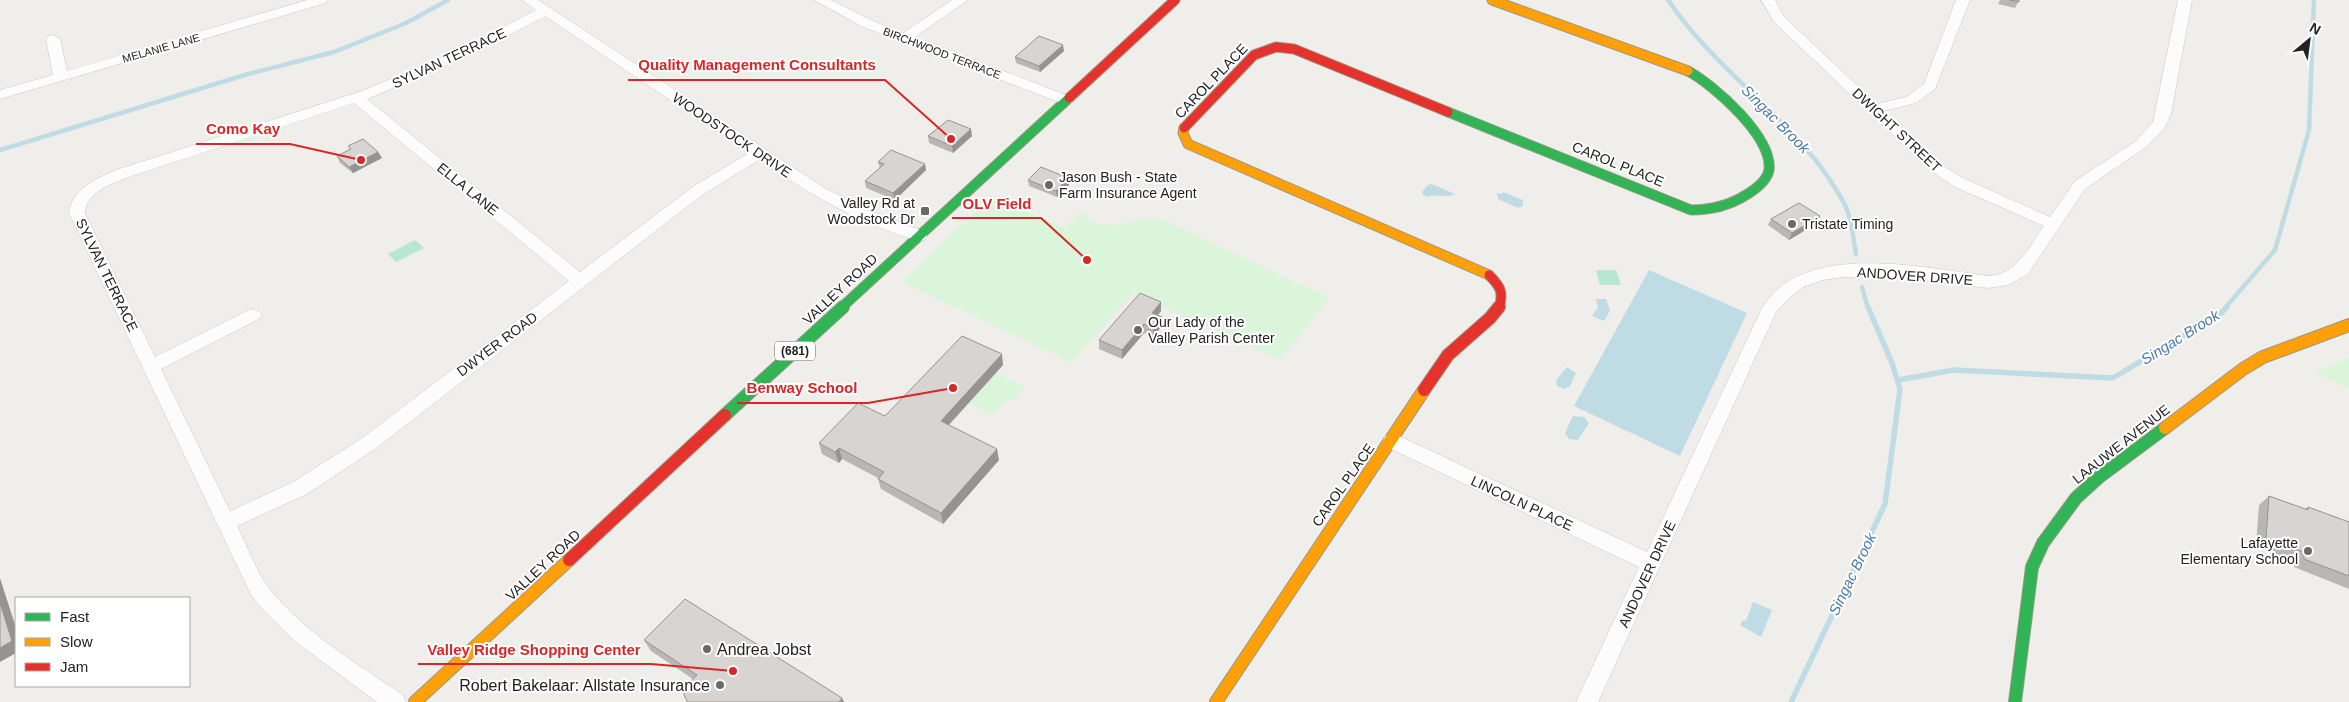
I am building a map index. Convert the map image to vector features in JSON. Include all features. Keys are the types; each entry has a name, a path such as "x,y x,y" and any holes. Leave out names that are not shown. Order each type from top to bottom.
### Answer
{"street":[{"name":"MELANIE LANE","path":"0,94 321,0"},
{"name":"WOODSTOCK DRIVE","path":"529,0 820,193 868,216 919,236"},
{"name":"BIRCHWOOD TERRACE","path":"820,0 904,38 1066,100"},
{"path":"904,38 961,0"},
{"name":"VALLEY ROAD","path":"415,702 1175,0"},
{"name":"CAROL PLACE","path":"1216,702 1448,355 1458,344 1496,314 1502,306 1503,289 1491,276 1188,144 1183,133 1185,126 1254,55 1276,47 1294,48 1691,210 1710,211 1753,192 1761,185 1770,167 1769,157 1760,139 1715,89 1695,74 1492,0"},
{"name":"DWIGHT STREET","path":"1768,0 1779,18 1923,157 1950,177 2053,224"},
{"path":"1874,109 1911,100 1930,86 1937,72 1963,0"},
{"name":"ANDOVER DRIVE","path":"1587,702 1769,310 1778,298 1789,288 1818,275 1848,271 1887,272 1989,282 2002,280 2022,270 2080,185 2141,144 2160,124 2164,114 2186,0"},
{"name":"SYLVAN TERRACE","path":"395,702 297,632 275,612 258,589 77,213 79,202 96,187 121,174 357,98 468,51 545,11"},
{"path":"53,39 61,77"},
{"name":"ELLA LANE","path":"357,98 580,281"},
{"name":"DWYER ROAD","path":"226,522 300,488 368,444 699,190 759,153"},
{"path":"152,366 253,315"},
{"name":"LAAUWE AVENUE","path":"2015,702 2032,567 2043,543 2076,498 2098,478 2133,454 2243,369 2263,357 2349,326"},
{"name":"LINCOLN PLACE","path":"1392,441 1652,564"}],"green space":[{"path":"991,196 1065,228 1081,212 1097,224 1117,225 1145,218 1164,220 1329,298 1280,360 1133,293 1071,362 902,282"},
{"path":"415,240 424,248 396,262 388,254"},
{"path":"1596,270 1616,270 1621,285 1600,285"},
{"path":"2349,358 2349,389 2316,372"},
{"path":"996,373 1025,387 1013,401 1007,399 992,415 968,403"}],"water":[{"path":"1432,184 1455,194 1428,197 1423,195 1422,192 1428,185"},
{"path":"1503,192 1523,200 1523,206 1518,208 1498,199 1497,193 1502,194"},
{"path":"1649,270 1747,313 1680,456 1574,406"},
{"path":"1596,299 1606,299 1610,310 1604,321 1592,316 1598,308"},
{"path":"1567,367 1576,373 1570,386 1564,389 1557,386 1556,380"},
{"path":"1573,416 1584,417 1589,423 1578,440 1569,439 1565,433"},
{"path":"1753,602 1772,610 1761,637 1740,625 1743,620 1746,621"}],"building":[{"path":"1039,36 1063,45 1039,66 1015,57"},
{"path":"948,120 971,129 952,146 928,136"},
{"path":"363,139 378,152 349,167 337,156 351,149 348,146"},
{"path":"891,150 925,164 893,193 865,181 884,164 878,162"},
{"path":"1041,167 1068,178 1056,191 1028,180"},
{"name":"Tristate Timing","path":"1799,203 1820,216 1792,233 1771,219"},
{"name":"Our Lady of the Valley Parish Center","path":"1140,293 1161,302 1152,313 1162,317 1153,328 1144,324 1122,350 1099,340"},
{"path":"962,336 1002,354 941,421 997,449 941,513 878,479 884,472 839,448 835,452 819,443 858,403 885,416"},
{"name":"Lafayette Elementary School","path":"2269,496 2308,510 2308,507 2349,522 2349,576 2304,559 2304,552 2266,538"},
{"path":"685,599 842,698 839,702 688,702 684,695 686,686 697,675 644,640"},
{"path":"0,603 12,641 0,648"}],"waterway":[{"path":"0,150 248,74 334,52 406,23 448,0"},
{"name":"Singac Brook","path":"1668,0 1711,53 1807,149 1827,176 1845,205 1851,223 1856,254"},
{"name":"Singac Brook","path":"2225,308 2275,250 2309,130 2314,0"},
{"name":"Singac Brook","path":"1862,287 1868,308"},
{"name":"Singac Brook","path":"1791,702 1885,504 1900,389 1892,363 1868,307"},
{"name":"Singac Brook","path":"1898,380 1954,370 2113,378 2221,313 2227,307"}],"traffic: fast":[{"path":"1448,112 1691,210 1710,209 1722,206 1749,194 1766,178 1769,167 1761,142 1751,128 1725,98 1688,71"},
{"path":"725,415 1069,98"},
{"path":"2015,702 2032,567 2043,543 2076,498 2098,478 2165,428"}],"traffic: slow":[{"path":"1492,0 1688,71"},
{"path":"1184,128 1183,133 1188,144 1489,275"},
{"path":"2165,428 2243,369 2263,357 2349,325"},
{"path":"1216,702 1424,390"},
{"path":"415,702 569,560"}],"traffic: jam":[{"path":"1069,98 1175,0"},
{"path":"1184,128 1254,55 1276,47 1294,49 1448,112"},
{"path":"1424,390 1448,355 1479,329 1499,308 1502,297 1500,286 1489,275"},
{"path":"569,560 725,415"}],"place":[{"name":"Quality Management Consultants","path":"951,139"},
{"name":"Como Kay","path":"361,160"},
{"name":"Jason Bush - State Farm Insurance Agent","path":"1049,185"},
{"name":"Valley Rd at Woodstock Dr","path":"925,211"},
{"name":"Tristate Timing","path":"1792,224"},
{"name":"OLV Field","path":"1087,260"},
{"name":"Our Lady of the Valley Parish Center","path":"1138,330"},
{"name":"Benway School","path":"953,388"},
{"name":"Lafayette Elementary School","path":"2308,551"},
{"name":"Andrea Jobst","path":"707,649"},
{"name":"Valley Ridge Shopping Center","path":"733,671"},
{"name":"Robert Bakelaar: Allstate Insurance","path":"720,685"}]}
